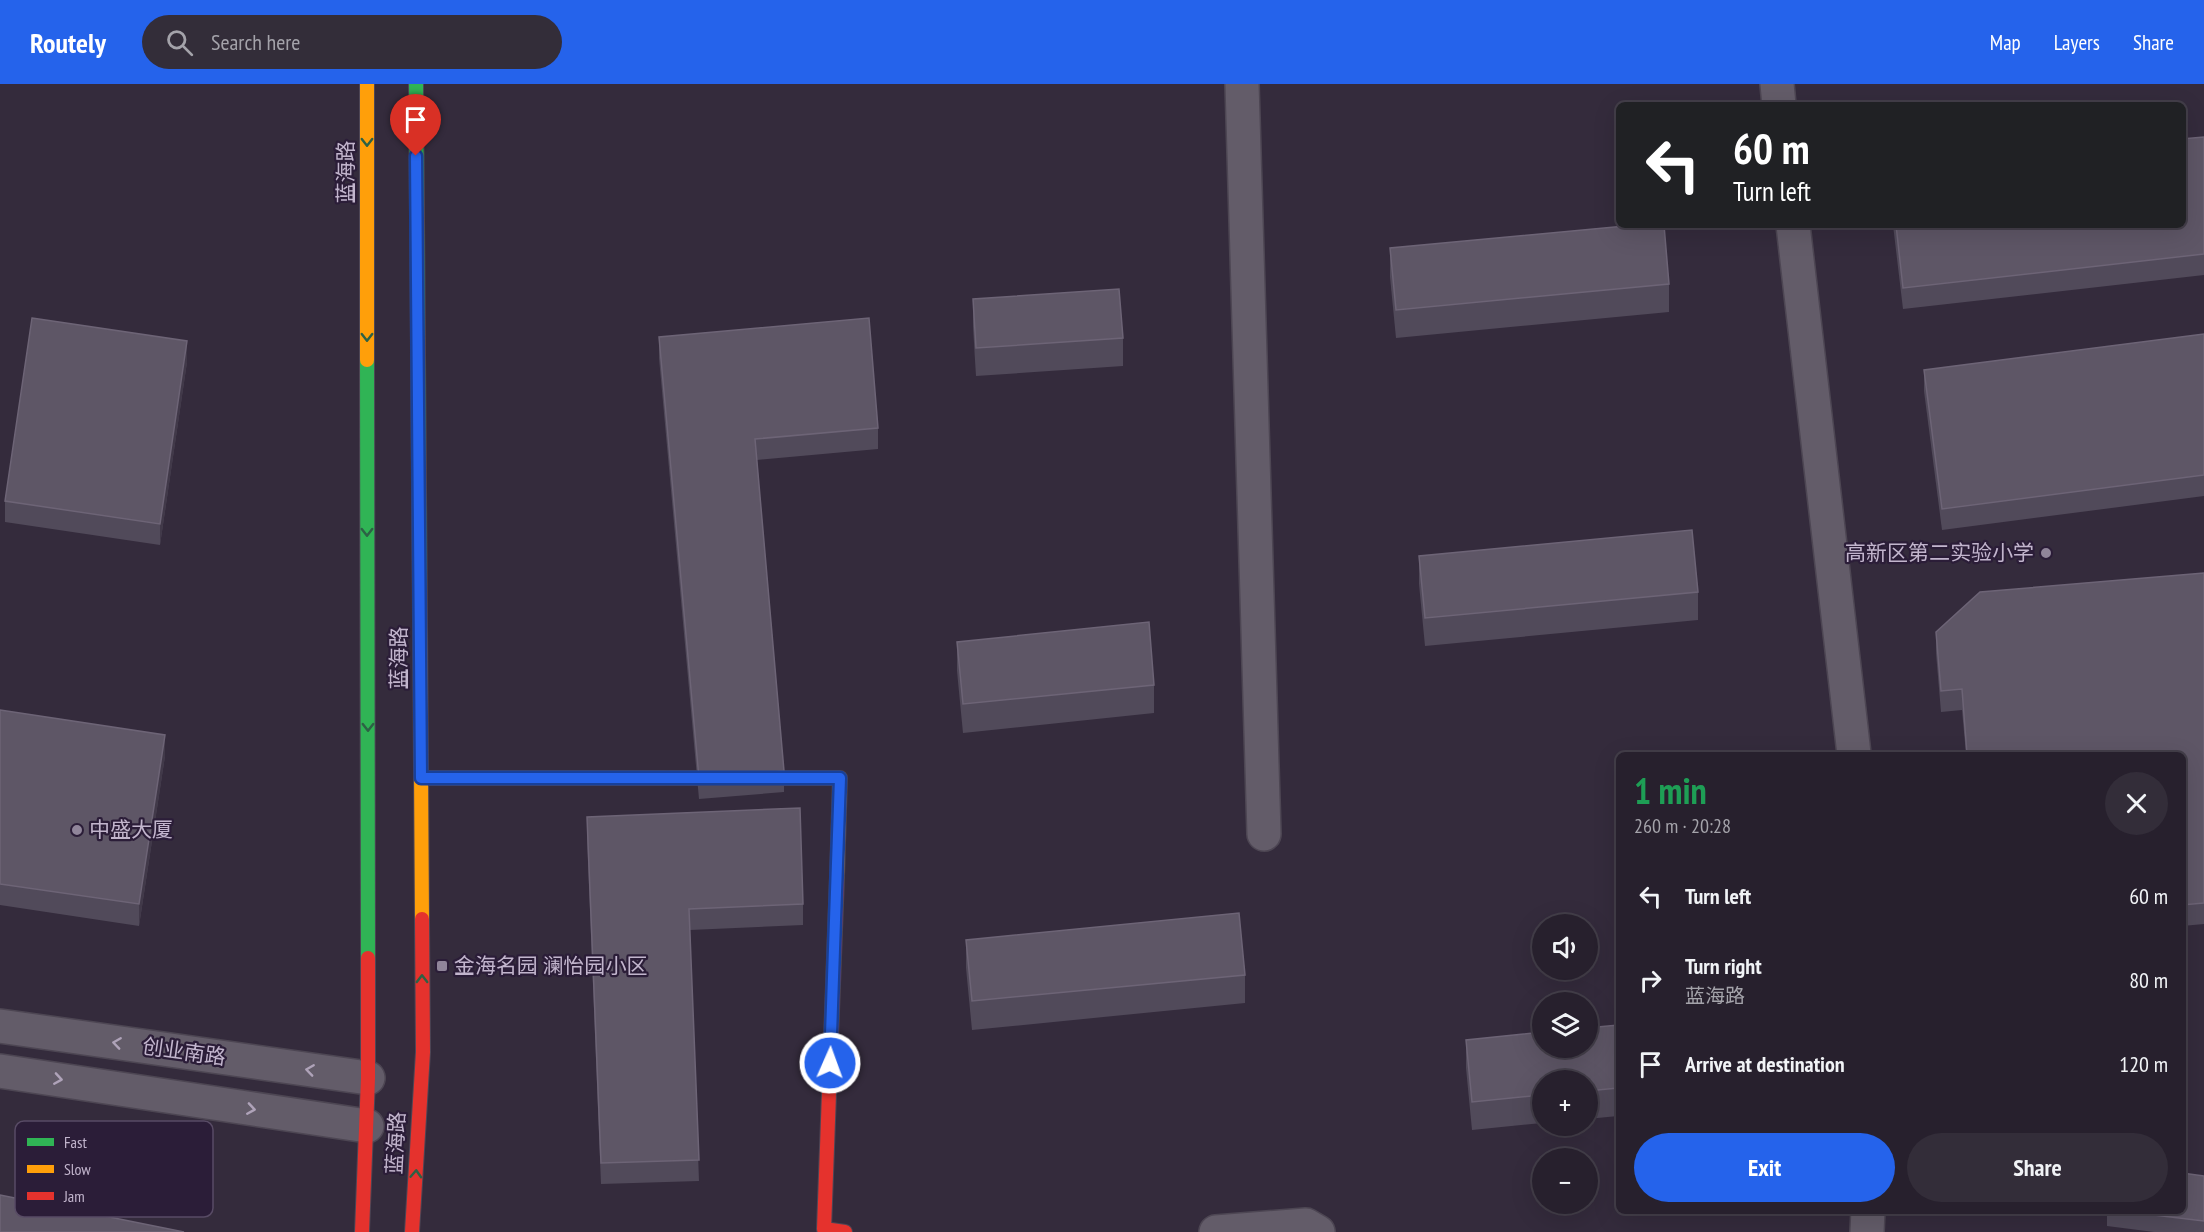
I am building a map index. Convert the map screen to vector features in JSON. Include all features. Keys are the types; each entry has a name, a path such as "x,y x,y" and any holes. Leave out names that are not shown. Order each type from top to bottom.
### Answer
{"street":[{"name":"蓝海路","path":"362,1232 368,1078 367,84"},
{"name":"蓝海路","path":"412,1232 423,1053 416,84"},
{"path":"1242,84 1264,834"},
{"path":"1777,84 1779,102"},
{"path":"1793,228 1854,752"},
{"path":"421,778 840,778 824,1229 845,1232"},
{"name":"创业南路","path":"0,1026 368,1078"},
{"path":"0,1071 367,1126"},
{"path":"1867,1232 1868,1214"},
{"path":"1216,1232 1306,1225 1318,1232"}],"building":[{"path":"2204,137 2204,254 1903,288 1896,228 2186,228 2186,139"},
{"path":"1616,227 1664,228 1669,284 1396,310 1390,248"},
{"path":"1119,289 1123,338 976,348 973,299"},
{"path":"32,318 187,341 160,524 5,501"},
{"path":"869,318 878,428 755,439 784,771 699,778 659,337"},
{"path":"2204,334 2204,475 1942,509 1924,370"},
{"path":"1692,530 1698,592 1425,618 1419,556"},
{"path":"2204,573 2204,903 2186,905 2186,752 1967,752 1962,689 1941,691 1936,632 1980,592"},
{"path":"1149,622 1154,685 963,704 957,642"},
{"name":"中盛大厦","path":"0,710 165,735 139,904 0,884"},
{"path":"800,808 803,904 689,909 699,1160 601,1163 587,817"},
{"path":"1239,913 1245,975 972,1001 966,940"},
{"path":"1616,1025 1616,1088 1598,1090 1598,1070 1532,1070 1532,1096 1472,1102 1466,1040 1532,1033 1532,1058 1598,1058 1598,1027"},
{"path":"2186,1174 2204,1176 2204,1221 2145,1214 2186,1214"},
{"path":"0,1195 15,1198 15,1217 109,1217 184,1232 0,1232"}],"traffic: fast":[{"path":"416,84 420,622"},
{"path":"367,360 368,958"}],"traffic: slow":[{"path":"367,84 367,360"},
{"path":"420,622 422,919"},
{"path":"665,778 840,778 837,876"}],"traffic: jam":[{"path":"421,778 665,778"},
{"path":"837,876 824,1229 845,1232"},
{"path":"412,1232 423,1052 422,919"},
{"path":"362,1232 368,1078 368,958"}],"place":[{"name":"高新区第二实验小学","path":"2046,553"},
{"name":"中盛大厦","path":"77,830"},
{"name":"金海名园 澜怡园小区","path":"442,966"}],"route":[{"path":"416,156 421,778 840,778 830,1063"}]}
